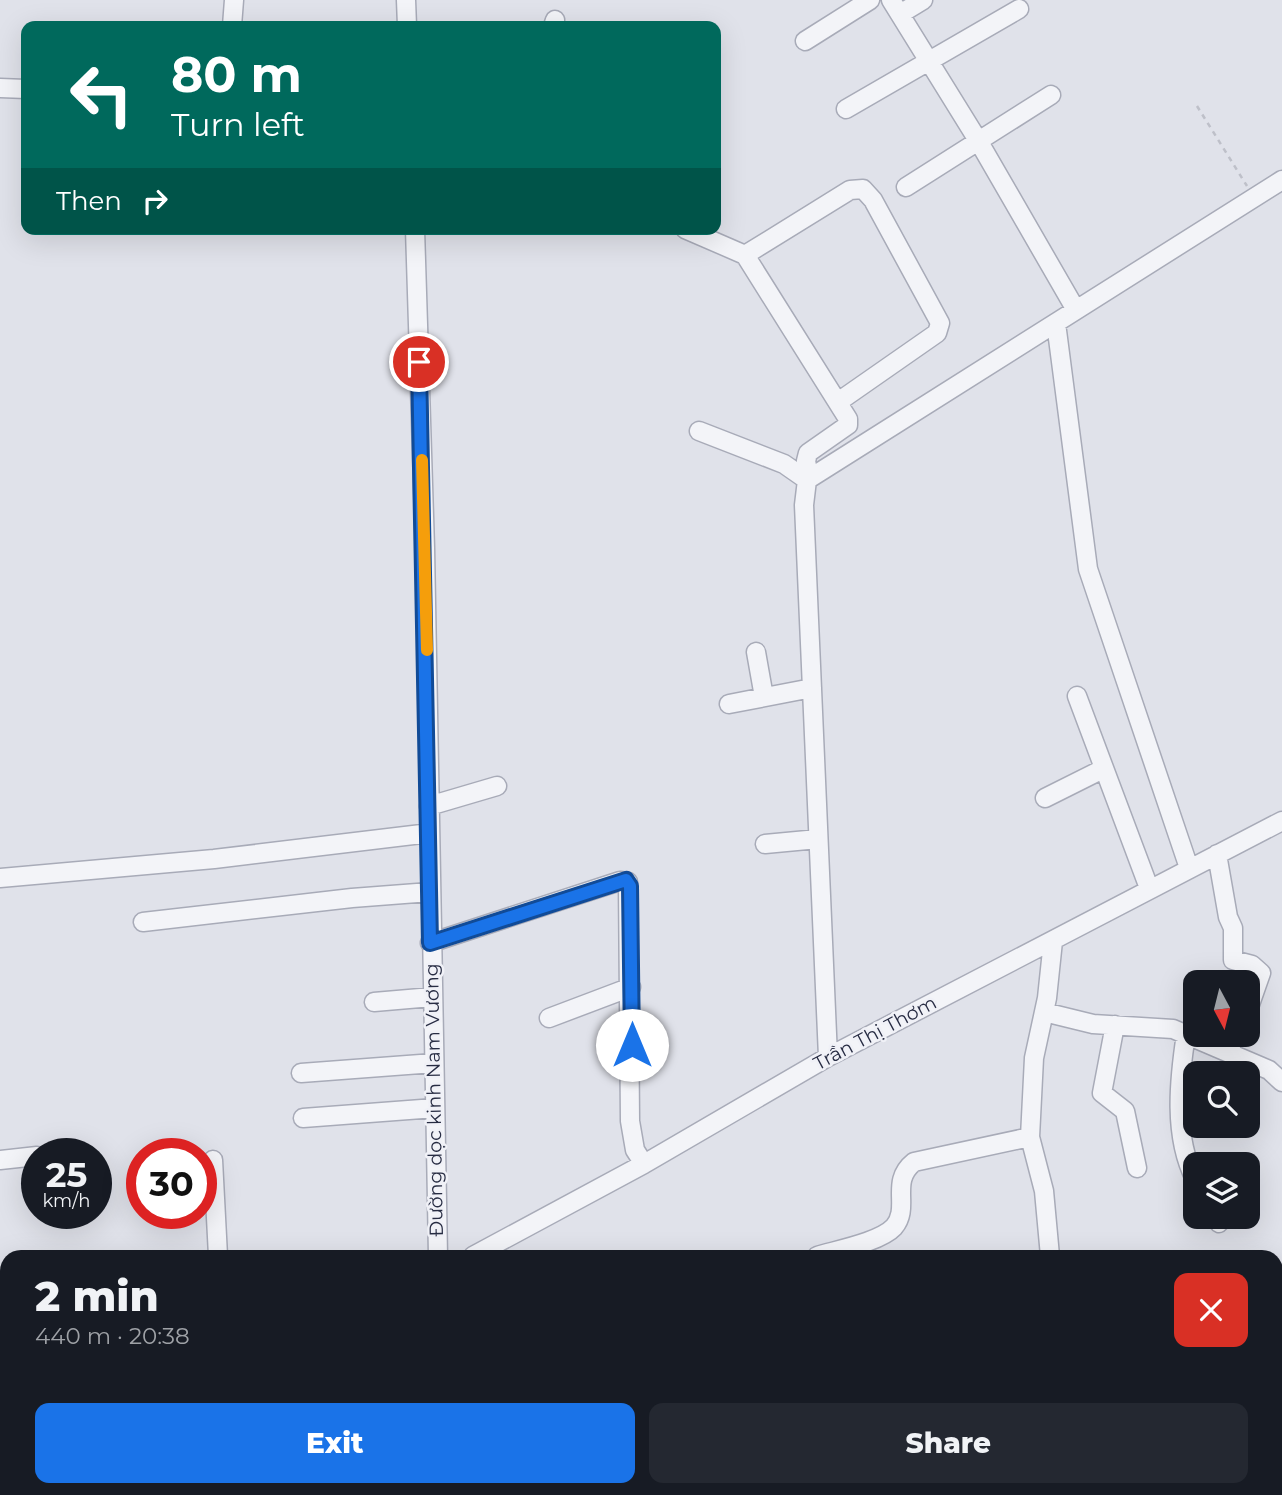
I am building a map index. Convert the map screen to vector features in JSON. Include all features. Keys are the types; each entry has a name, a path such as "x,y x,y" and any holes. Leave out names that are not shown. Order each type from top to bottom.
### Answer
{"street":[{"path":"232,21 234,0"},
{"path":"406,0 407,21"},
{"path":"805,41 870,0"},
{"path":"923,0 895,7 979,142 1076,310"},
{"path":"846,109 1019,9"},
{"path":"0,88 21,89"},
{"path":"906,187 1051,95"},
{"path":"808,478 1282,180"},
{"path":"745,255 850,190 863,189 873,200 940,323 937,333 838,402"},
{"name":"Đường dọc kinh Nam Vương","path":"415,235 438,1250"},
{"path":"699,235 745,255 785,323 838,402 848,425 808,453 804,505 828,1057"},
{"path":"1056,323 1088,569 1189,868"},
{"path":"699,431 783,464 808,478"},
{"path":"756,652 764,697"},
{"path":"729,704 812,688"},
{"path":"1077,696 1149,888"},
{"path":"1045,798 1103,769"},
{"path":"429,806 498,786"},
{"name":"Trần Thị Thơm","path":"484,1250 644,1164 828,1057 1282,821"},
{"path":"0,878 214,859 430,833"},
{"path":"765,844 818,839"},
{"path":"1217,854 1228,917 1233,928 1233,960 1252,965 1258,970"},
{"path":"430,943 626,880 630,886 630,1121 635,1150 644,1164"},
{"path":"143,922 352,898 430,892"},
{"path":"1049,1250 1044,1191 1030,1137 1034,1058 1044,1012 1053,941"},
{"path":"550,1018 631,987"},
{"path":"374,1002 432,997"},
{"path":"1044,1012 1062,1019 1158,1027 1183,1033"},
{"path":"1115,1025 1102,1093 1125,1111 1137,1168"},
{"path":"1184,1047 1180,1077 1181,1117 1187,1152"},
{"path":"1216,1047 1269,1070 1282,1082"},
{"path":"1228,1052 1230,1047"},
{"path":"301,1073 434,1063"},
{"path":"303,1118 435,1108"},
{"path":"862,1250 891,1230 900,1219 900,1184 906,1169 914,1162 1030,1137"},
{"path":"0,1160 21,1158"},
{"path":"217,1229 218,1250"}],"path":[{"path":"1197,106 1254,198"}],"slow traffic":[{"path":"422,460 427,650"}],"route":[{"path":"419,362 425,548 430,943 626,880 630,886 632,1045"}]}
